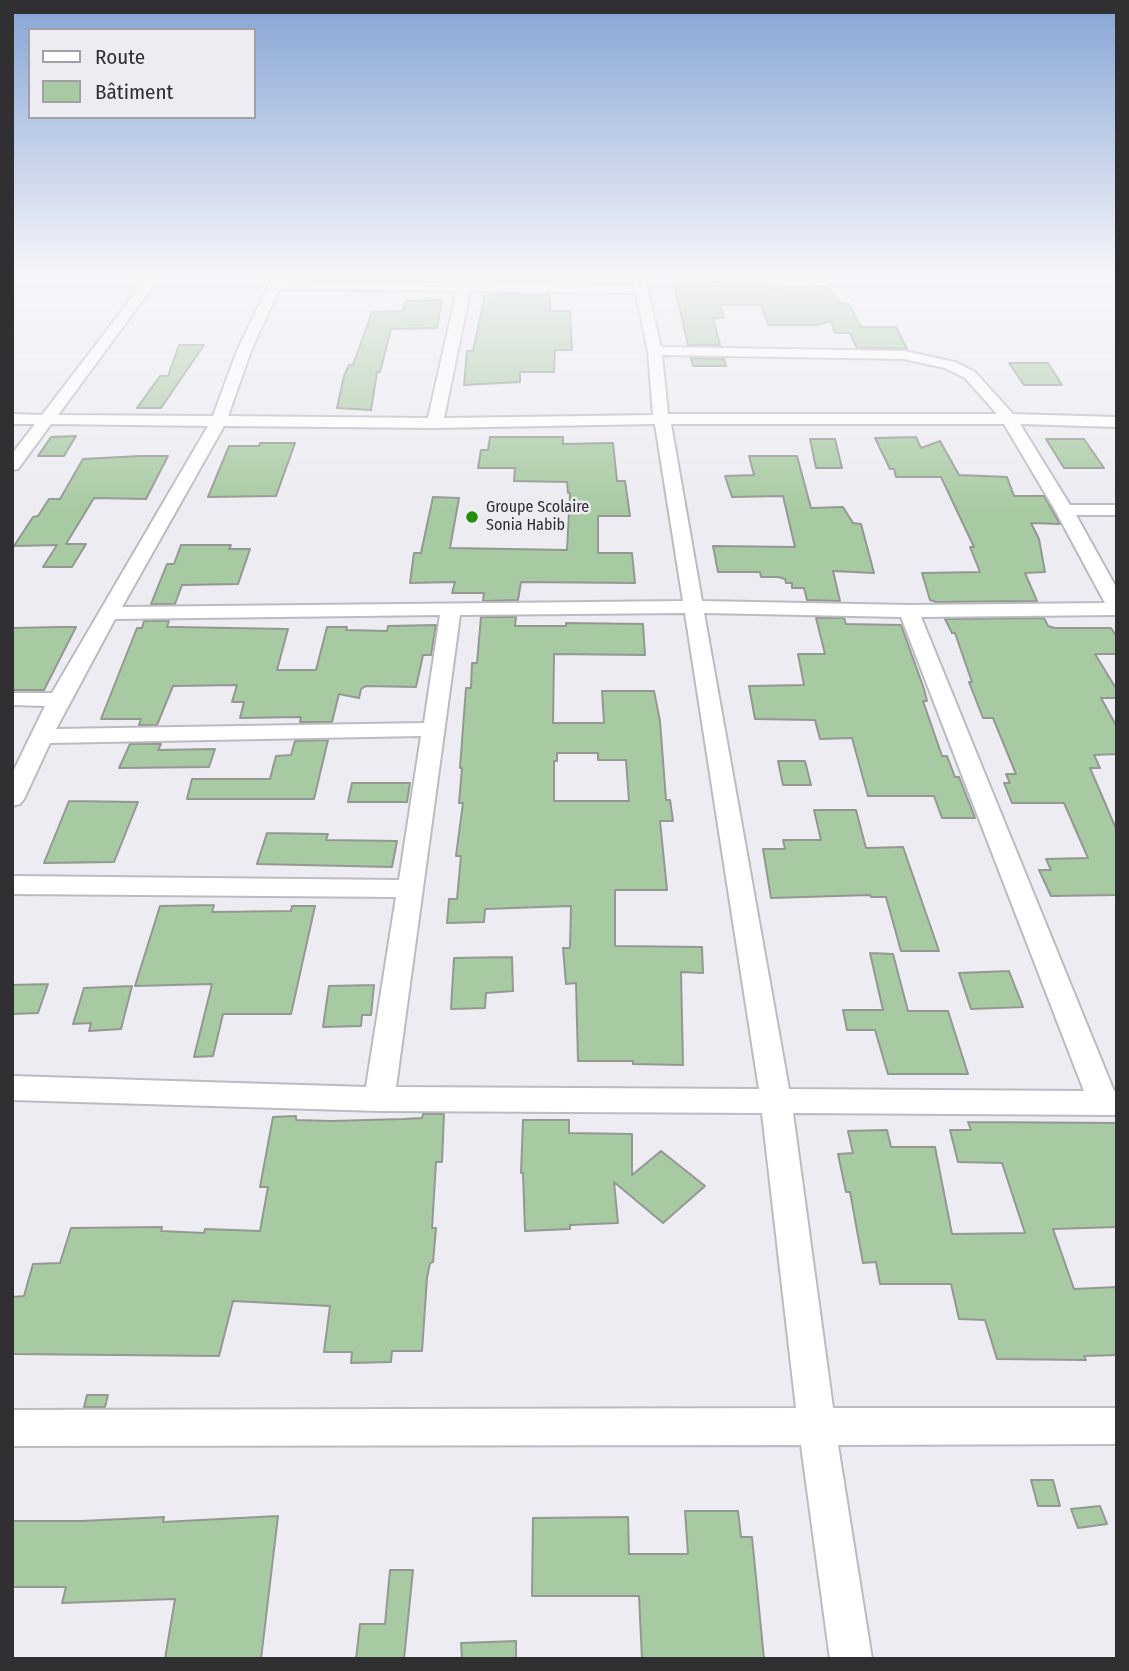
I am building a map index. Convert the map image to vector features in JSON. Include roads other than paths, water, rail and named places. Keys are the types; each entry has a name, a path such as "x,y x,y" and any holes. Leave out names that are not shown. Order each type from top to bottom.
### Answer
{"street":[{"path":"12,465 97,352"},
{"path":"12,799 59,699 111,613 219,420 244,352"},
{"path":"435,423 450,352"},
{"path":"655,352 657,407 662,419 776,1100 817,1427 851,1659"},
{"path":"111,613 693,607 909,611 1117,608 1064,510 1009,419 970,375 950,365 904,355 716,352"},
{"path":"12,419 435,423 662,419 1009,419 1117,422"},
{"path":"1064,510 1117,510"},
{"path":"379,1099 451,611"},
{"path":"12,1088 379,1099 1110,1103 909,611"},
{"path":"12,699 59,699"},
{"path":"42,736 434,729"},
{"path":"12,885 410,889"},
{"path":"12,1428 1117,1426"}],"place":[{"name":"Groupe Scolaire Sonia Habib","path":"472,517"}]}
